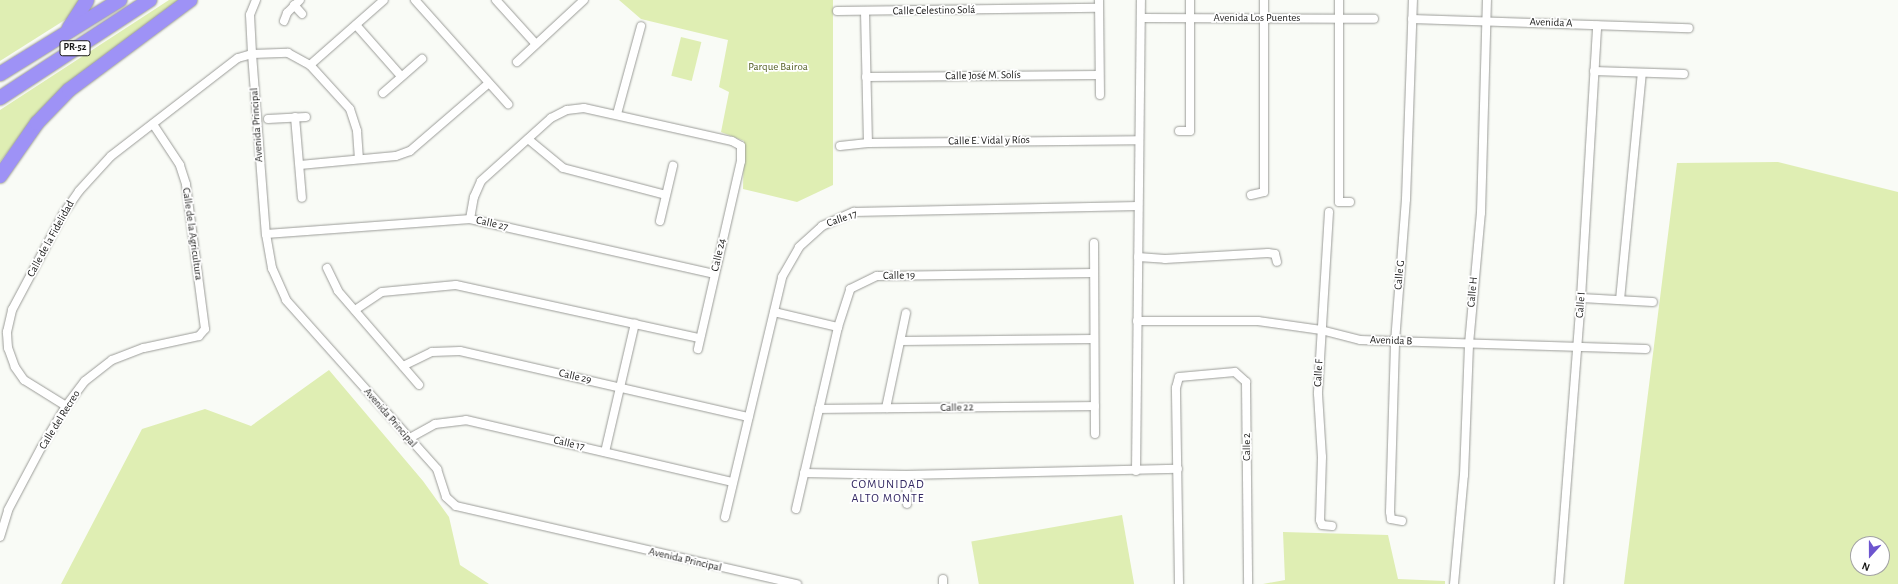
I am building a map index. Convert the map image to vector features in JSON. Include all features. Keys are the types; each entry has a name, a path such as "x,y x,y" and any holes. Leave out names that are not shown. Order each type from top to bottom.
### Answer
{"highway":[{"path":"61,37 79,16 87,0"},
{"name":"PR-52","path":"0,74 120,0"},
{"name":"PR-52","path":"0,98 150,0"},
{"path":"0,176 37,122 69,90 190,0"}],"street":[{"name":"Avenida Principal","path":"256,0 250,15 252,54 266,234 272,268 286,300 408,439 437,469 446,497 456,506 779,583 797,584"},
{"path":"310,65 384,0"},
{"path":"415,0 488,84 508,104"},
{"path":"496,0 535,43"},
{"path":"517,62 535,43 584,0"},
{"path":"1136,471 1141,0"},
{"path":"1179,131 1190,131 1190,0"},
{"path":"1251,195 1264,192 1264,0"},
{"path":"1339,0 1339,202 1350,202"},
{"name":"Calle G","path":"1402,521 1391,519 1390,512 1395,342 1406,199 1413,0"},
{"name":"Calle H","path":"1454,584 1464,475 1469,344 1481,213 1487,0"},
{"path":"284,21 297,3 302,14"},
{"path":"1099,4 1100,95"},
{"name":"Calle Celestino Solá","path":"837,11 865,12 1099,4"},
{"path":"865,12 868,143"},
{"name":"Avenida Los Puentes","path":"1141,18 1264,17 1374,19"},
{"name":"Avenida A","path":"1412,19 1689,28"},
{"path":"356,25 402,76"},
{"name":"Calle I","path":"1559,584 1578,348 1597,25"},
{"path":"617,114 641,26"},
{"path":"252,54 288,53 310,65 350,109 357,130 359,159"},
{"name":"Calle de la Fidelidad","path":"66,406 24,380 15,367 8,348 7,332 12,310 63,214 79,191 111,156 238,58 252,54"},
{"path":"383,93 422,59"},
{"path":"1594,71 1684,74"},
{"path":"1620,300 1642,73"},
{"name":"Calle José M. Solís","path":"866,77 1099,75"},
{"path":"300,164 396,156 410,151 488,84"},
{"name":"Calle 24","path":"470,219 474,196 481,181 551,118 567,110 584,108 617,114 732,141 741,146 741,161 699,338 698,349"},
{"path":"295,117 302,198"},
{"path":"268,119 306,117"},
{"name":"Calle de la Agricultura","path":"153,124 180,166 186,184 205,329 199,336 185,339"},
{"path":"528,139 563,168 666,195"},
{"name":"Calle E. Vidal y Ríos","path":"840,146 868,143 1139,140"},
{"path":"660,221 673,166"},
{"name":"Calle 17","path":"725,516 782,277 799,247 822,226 854,212 1138,206"},
{"name":"Calle F","path":"1329,212 1318,394 1322,457 1320,520 1322,525 1332,526"},
{"name":"Calle 27","path":"266,234 470,219 714,274"},
{"path":"1094,243 1093,339 1095,434"},
{"path":"1138,257 1165,259 1275,254 1277,262"},
{"path":"327,268 338,291 419,385"},
{"name":"Calle 19","path":"796,509 838,327 850,289 877,276 1093,273"},
{"path":"355,310 382,292 456,285 699,338"},
{"path":"1581,298 1652,302"},
{"path":"774,312 838,327"},
{"path":"886,408 906,313"},
{"name":"Avenida B","path":"1137,321 1258,321 1321,330 1360,340 1395,342 1646,349"},
{"path":"605,452 635,323"},
{"name":"Calle del Recreo","path":"0,538 8,510 66,406 85,381 112,360 144,348 185,339"},
{"path":"900,341 1093,339"},
{"name":"Calle 29","path":"403,366 432,352 460,351 749,418"},
{"name":"Calle 2","path":"1178,469 1176,388 1179,377 1235,372 1246,382 1248,584"},
{"name":"Calle 22","path":"819,409 1095,406"},
{"name":"Calle 17","path":"408,439 435,424 466,420 733,482"},
{"path":"804,473 906,475 1178,469 1179,584"},
{"path":"906,475 907,504"}],"green space":[{"path":"0,0 82,0 68,18 0,61"},
{"path":"169,0 183,0 31,121 0,162 0,110"},
{"name":"Parque Bairoa","path":"619,0 833,0 833,185 797,202 743,189 744,141 721,132 729,92 719,87 728,40 641,19"},
{"path":"681,37 701,42 692,81 671,76"},
{"path":"1778,162 1898,192 1898,584 1624,584 1677,163"},
{"path":"329,370 423,481 449,517 460,565 489,584 61,584 142,429 205,409 251,426"},
{"path":"1122,515 1134,584 979,584 971,542"},
{"path":"1283,532 1388,535 1398,579 1445,581 1445,584 1263,584 1285,580"}],"district":[{"name":"COMUNIDAD ALTO MONTE","path":"888,492"}]}
